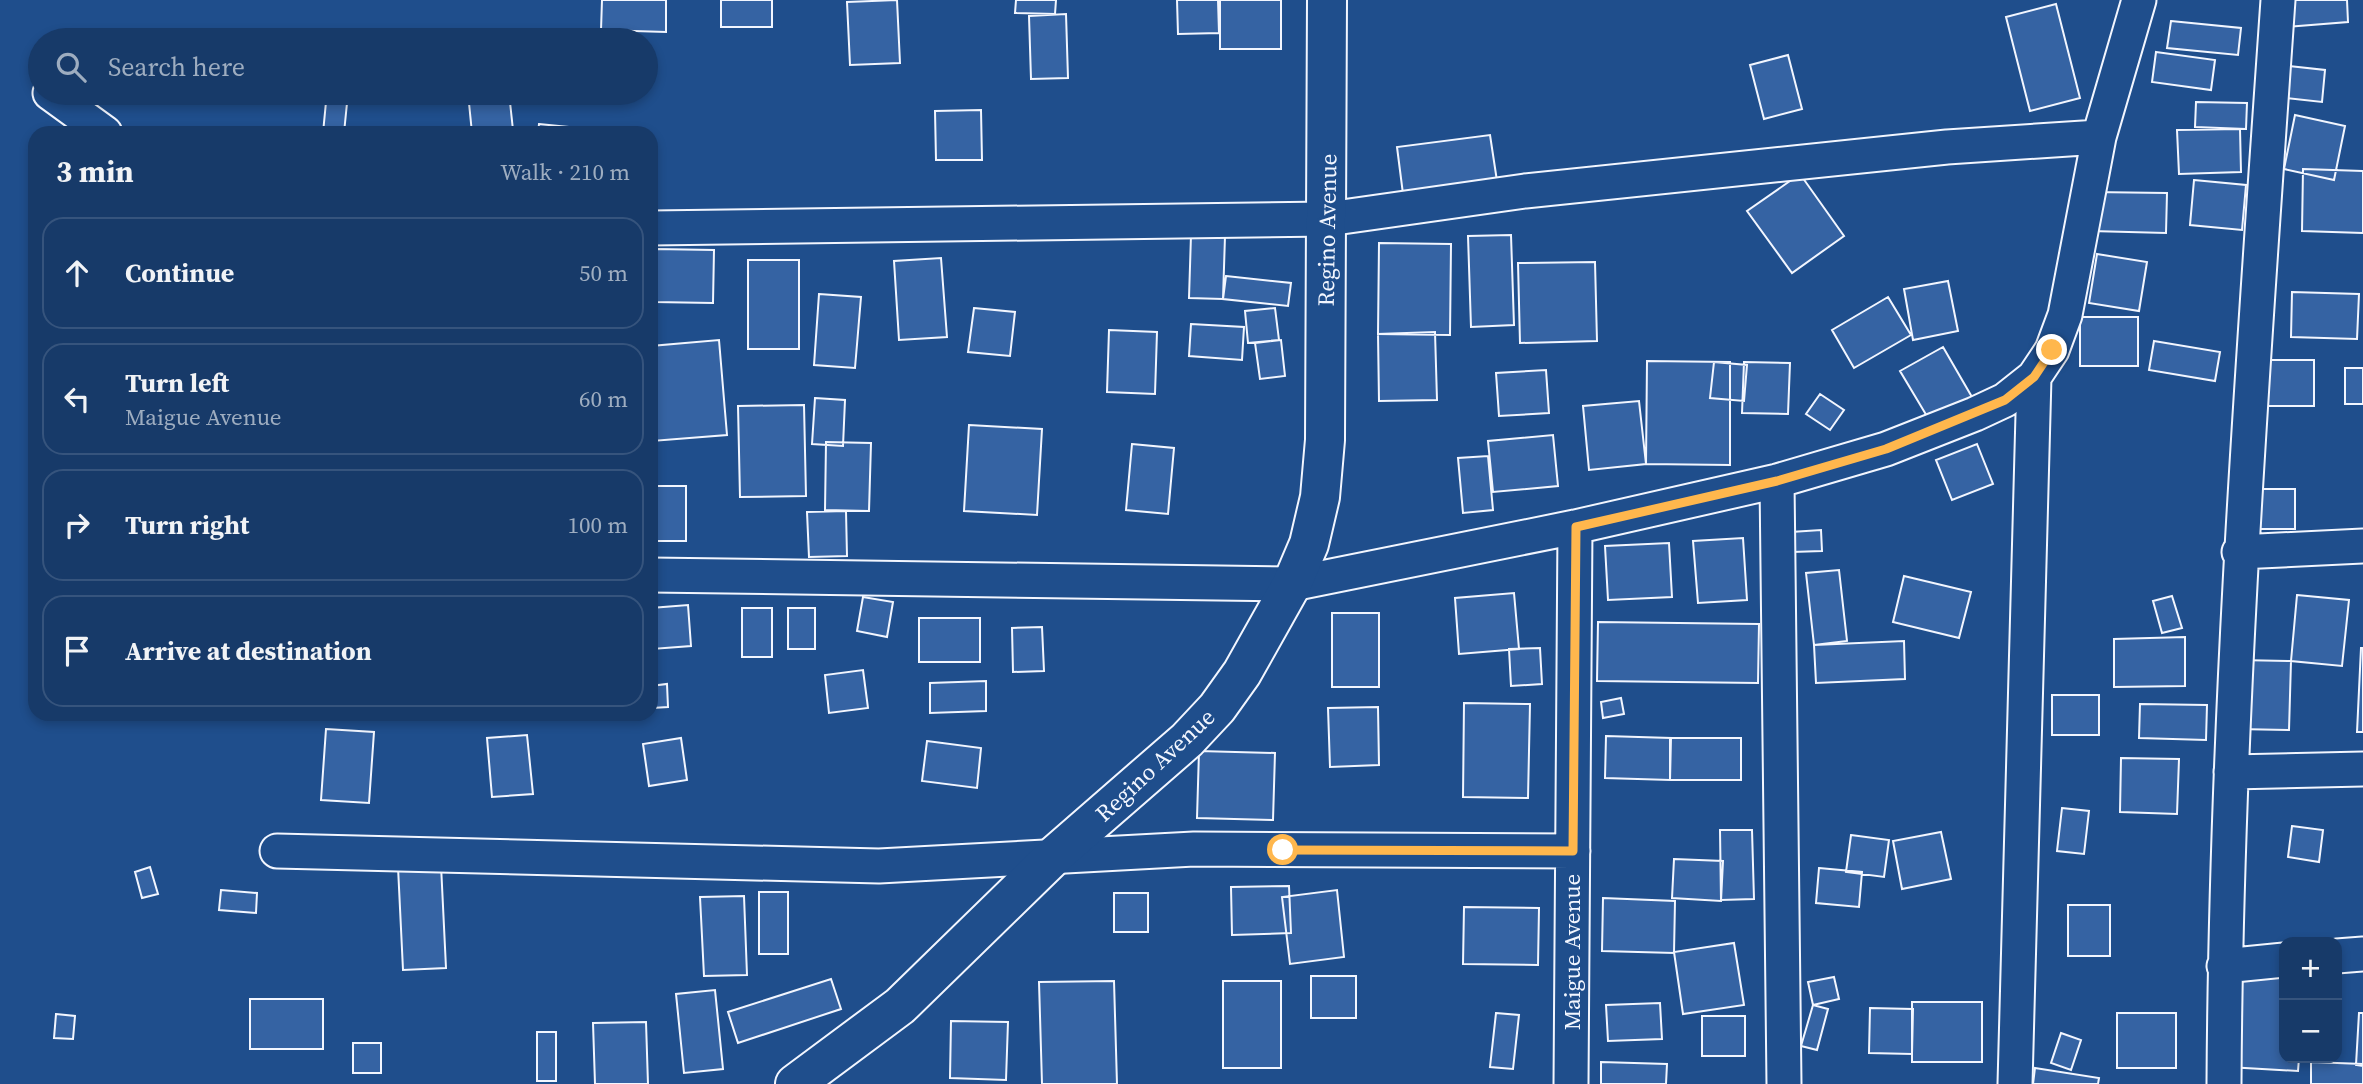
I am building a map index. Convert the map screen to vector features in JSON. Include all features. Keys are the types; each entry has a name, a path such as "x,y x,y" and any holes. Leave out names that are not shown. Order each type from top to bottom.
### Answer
{"street":[{"name":"Regino Avenue","path":"795,1084 900,1006 1056,854 1187,740 1217,708 1242,673 1292,584 1308,544 1320,497 1325,440 1327,0"},
{"path":"658,575 1292,584 1576,527 1777,481 1886,449 2005,400 2034,377 2052,350 2065,316 2099,137 2139,0"},
{"path":"2224,1084 2224,965 2239,552 2278,0"},
{"path":"67,105 95,126"},
{"path":"658,228 1328,219 1525,191 1947,147 2099,137"},
{"path":"2015,1084 2034,377"},
{"path":"1777,481 1784,1084"},
{"name":"Maigue Avenue","path":"1571,1084 1576,527"},
{"path":"2239,552 2363,546"},
{"path":"2231,772 2363,769"},
{"path":"277,851 879,866 951,865 1056,854 1194,849 1573,851"},
{"path":"2342,956 2363,954"},
{"path":"2224,965 2279,960"}],"building":[{"path":"602,0 666,0 666,32 658,32 658,28 601,28"},
{"path":"721,0 772,0 772,27 721,27"},
{"path":"897,0 900,63 850,65 847,2"},
{"path":"1016,0 1056,0 1055,14 1015,13"},
{"path":"1177,0 1218,0 1219,33 1178,34"},
{"path":"1220,0 1281,0 1281,49 1220,49"},
{"path":"2284,0 2347,0 2348,22 2286,27"},
{"path":"2056,4 2080,98 2030,111 2006,17"},
{"path":"1066,14 1068,78 1031,79 1029,16"},
{"path":"2171,21 2241,28 2238,55 2167,48"},
{"path":"2156,52 2215,60 2211,90 2152,82"},
{"path":"1788,55 1802,109 1764,119 1750,65"},
{"path":"2289,66 2325,70 2322,102 2286,98"},
{"path":"2196,102 2247,103 2246,129 2195,127"},
{"path":"326,105 347,105 345,126 324,126"},
{"path":"469,105 510,105 513,126 471,126"},
{"path":"981,110 982,160 936,160 935,111"},
{"path":"2295,115 2345,126 2334,180 2284,169"},
{"path":"2240,129 2241,172 2179,174 2177,130"},
{"path":"1490,135 1497,181 1403,194 1397,147"},
{"path":"2303,169 2363,171 2363,233 2302,231"},
{"path":"1800,174 1844,236 1792,273 1747,211"},
{"path":"2194,180 2246,185 2242,230 2190,225"},
{"path":"2092,192 2167,193 2166,233 2091,231"},
{"path":"1191,235 1225,236 1223,299 1189,298"},
{"path":"1511,235 1514,325 1471,327 1468,236"},
{"path":"1379,243 1451,244 1450,335 1378,334"},
{"path":"658,249 714,250 713,303 658,302"},
{"path":"2097,254 2147,262 2139,311 2089,303"},
{"path":"941,258 947,337 899,340 894,261"},
{"path":"748,260 799,260 799,349 748,349"},
{"path":"1595,262 1597,341 1520,343 1518,263"},
{"path":"1226,276 1291,283 1288,306 1223,299"},
{"path":"1948,281 1958,331 1913,340 1904,289"},
{"path":"2292,292 2359,294 2357,339 2291,337"},
{"path":"819,294 861,297 855,368 814,365"},
{"path":"1888,297 1911,335 1854,368 1832,330"},
{"path":"974,308 1015,312 1010,356 968,352"},
{"path":"1275,308 1279,340 1248,343 1245,311"},
{"path":"2080,317 2138,317 2138,366 2080,366"},
{"path":"1191,324 1244,327 1242,360 1189,356"},
{"path":"1109,330 1157,332 1155,394 1107,392"},
{"path":"1435,332 1437,400 1379,401 1378,334"},
{"path":"719,340 727,435 658,441 658,345"},
{"path":"1281,340 1285,376 1260,379 1255,343"},
{"path":"2154,341 2220,352 2215,381 2149,370"},
{"path":"1943,347 1976,404 1934,428 1900,371"},
{"path":"2268,360 2314,360 2314,406 2268,406"},
{"path":"1647,361 1730,362 1730,465 1646,464"},
{"path":"1714,362 1747,365 1744,401 1710,398"},
{"path":"1744,362 1790,363 1788,414 1742,413"},
{"path":"2345,368 2363,368 2363,404 2345,404"},
{"path":"1546,370 1549,413 1499,416 1496,373"},
{"path":"1820,394 1844,410 1830,430 1806,414"},
{"path":"815,398 845,400 843,446 812,444"},
{"path":"1639,401 1646,464 1589,470 1583,406"},
{"path":"804,405 806,496 740,497 738,406"},
{"path":"969,425 1042,429 1037,515 964,511"},
{"path":"1553,435 1558,486 1493,492 1488,441"},
{"path":"826,442 871,443 869,511 825,510"},
{"path":"1132,444 1174,448 1168,514 1126,510"},
{"path":"1977,444 1993,484 1952,500 1936,460"},
{"path":"1488,456 1493,510 1463,513 1458,458"},
{"path":"658,486 686,486 686,541 658,541"},
{"path":"2257,489 2295,489 2295,529 2257,529"},
{"path":"846,511 847,556 809,557 807,512"},
{"path":"1821,530 1822,551 1792,552 1791,532"},
{"path":"1743,538 1747,600 1698,603 1693,541"},
{"path":"1669,543 1672,597 1608,600 1605,546"},
{"path":"1839,570 1847,641 1814,645 1806,573"},
{"path":"1904,576 1971,592 1959,638 1893,622"},
{"path":"1514,593 1519,649 1459,654 1455,598"},
{"path":"2297,595 2349,600 2342,666 2291,661"},
{"path":"2172,596 2182,628 2162,633 2153,601"},
{"path":"863,597 893,602 887,637 857,631"},
{"path":"688,605 691,646 658,649 658,607"},
{"path":"742,608 772,608 772,657 742,657"},
{"path":"788,608 815,608 815,649 788,649"},
{"path":"1332,613 1379,613 1379,687 1332,687"},
{"path":"919,618 980,618 980,662 919,662"},
{"path":"1598,622 1759,624 1758,683 1597,681"},
{"path":"1042,627 1044,671 1013,672 1012,628"},
{"path":"2185,637 2185,686 2114,687 2114,639"},
{"path":"1904,641 1905,679 1816,683 1814,645"},
{"path":"1540,648 1542,684 1511,686 1509,649"},
{"path":"2361,648 2363,732 2357,732"},
{"path":"2239,660 2291,661 2289,730 2237,729"},
{"path":"863,670 868,708 829,713 825,675"},
{"path":"986,681 986,711 930,713 930,683"},
{"path":"667,684 668,707 658,708 658,685"},
{"path":"2052,695 2099,695 2099,735 2052,735"},
{"path":"1621,698 1624,714 1603,718 1601,702"},
{"path":"1464,703 1530,704 1528,798 1463,797"},
{"path":"2140,704 2207,705 2206,740 2139,738"},
{"path":"1378,707 1379,765 1330,767 1328,708"},
{"path":"326,729 374,732 369,803 321,800"},
{"path":"527,735 533,794 492,797 487,738"},
{"path":"1606,736 1671,738 1670,780 1605,778"},
{"path":"681,738 687,780 649,786 643,744"},
{"path":"1670,738 1741,738 1741,780 1670,780"},
{"path":"927,741 981,748 977,788 922,781"},
{"path":"1199,751 1275,753 1273,820 1197,818"},
{"path":"2121,758 2179,759 2177,814 2120,812"},
{"path":"2062,808 2089,811 2084,854 2057,851"},
{"path":"2292,826 2323,830 2319,862 2288,857"},
{"path":"1720,830 1752,830 1754,899 1721,900"},
{"path":"1941,832 1951,879 1902,889 1893,841"},
{"path":"1851,835 1889,840 1884,877 1846,872"},
{"path":"1674,859 1723,861 1721,901 1672,898"},
{"path":"441,865 446,968 403,970 398,867"},
{"path":"150,867 158,894 142,898 135,872"},
{"path":"1819,868 1862,872 1859,907 1816,903"},
{"path":"1289,886 1291,933 1232,935 1231,887"},
{"path":"221,890 257,893 256,913 219,910"},
{"path":"1337,890 1344,957 1290,964 1282,897"},
{"path":"759,892 788,892 788,954 759,954"},
{"path":"1114,893 1148,893 1148,932 1114,932"},
{"path":"744,896 747,975 704,976 700,897"},
{"path":"1603,898 1675,901 1674,953 1602,951"},
{"path":"2068,905 2110,905 2110,956 2068,956"},
{"path":"1464,907 1539,908 1538,965 1463,964"},
{"path":"1734,943 1744,1005 1683,1014 1674,952"},
{"path":"2235,975 2279,978 2279,1063 2299,1063 2298,1071 2228,1067"},
{"path":"1311,976 1356,976 1356,1018 1311,1018"},
{"path":"1834,977 1839,999 1813,1005 1808,982"},
{"path":"831,979 841,1009 738,1043 728,1012"},
{"path":"1114,981 1117,1084 1042,1084 1039,982"},
{"path":"1223,981 1281,981 1281,1068 1223,1068"},
{"path":"715,990 723,1069 684,1073 676,994"},
{"path":"250,999 323,999 323,1049 250,1049"},
{"path":"1912,1002 1982,1002 1982,1062 1912,1062"},
{"path":"1660,1003 1662,1039 1608,1041 1606,1005"},
{"path":"1813,1005 1828,1009 1817,1050 1801,1046"},
{"path":"1870,1008 1913,1009 1912,1054 1869,1053"},
{"path":"1496,1013 1519,1015 1513,1069 1490,1067"},
{"path":"2117,1013 2176,1013 2176,1068 2117,1068"},
{"path":"2359,1013 2363,1013 2363,1066 2356,1065"},
{"path":"56,1014 75,1016 73,1039 54,1038"},
{"path":"1702,1016 1745,1016 1745,1056 1702,1056"},
{"path":"951,1021 1008,1022 1006,1080 950,1078"},
{"path":"646,1022 648,1084 595,1084 593,1023"},
{"path":"537,1032 556,1032 556,1081 537,1081"},
{"path":"2061,1033 2081,1040 2071,1070 2051,1063"},
{"path":"353,1043 381,1043 381,1073 353,1073"},
{"path":"1601,1062 1667,1064 1666,1084 1601,1084"},
{"path":"2311,1063 2363,1064 2363,1084 2311,1084"},
{"path":"2035,1068 2099,1078 2098,1084 2033,1084"}],"route":[{"path":"1283,850 1573,851 1576,527 1777,481 1886,449 2005,400 2034,377 2052,350"}]}
